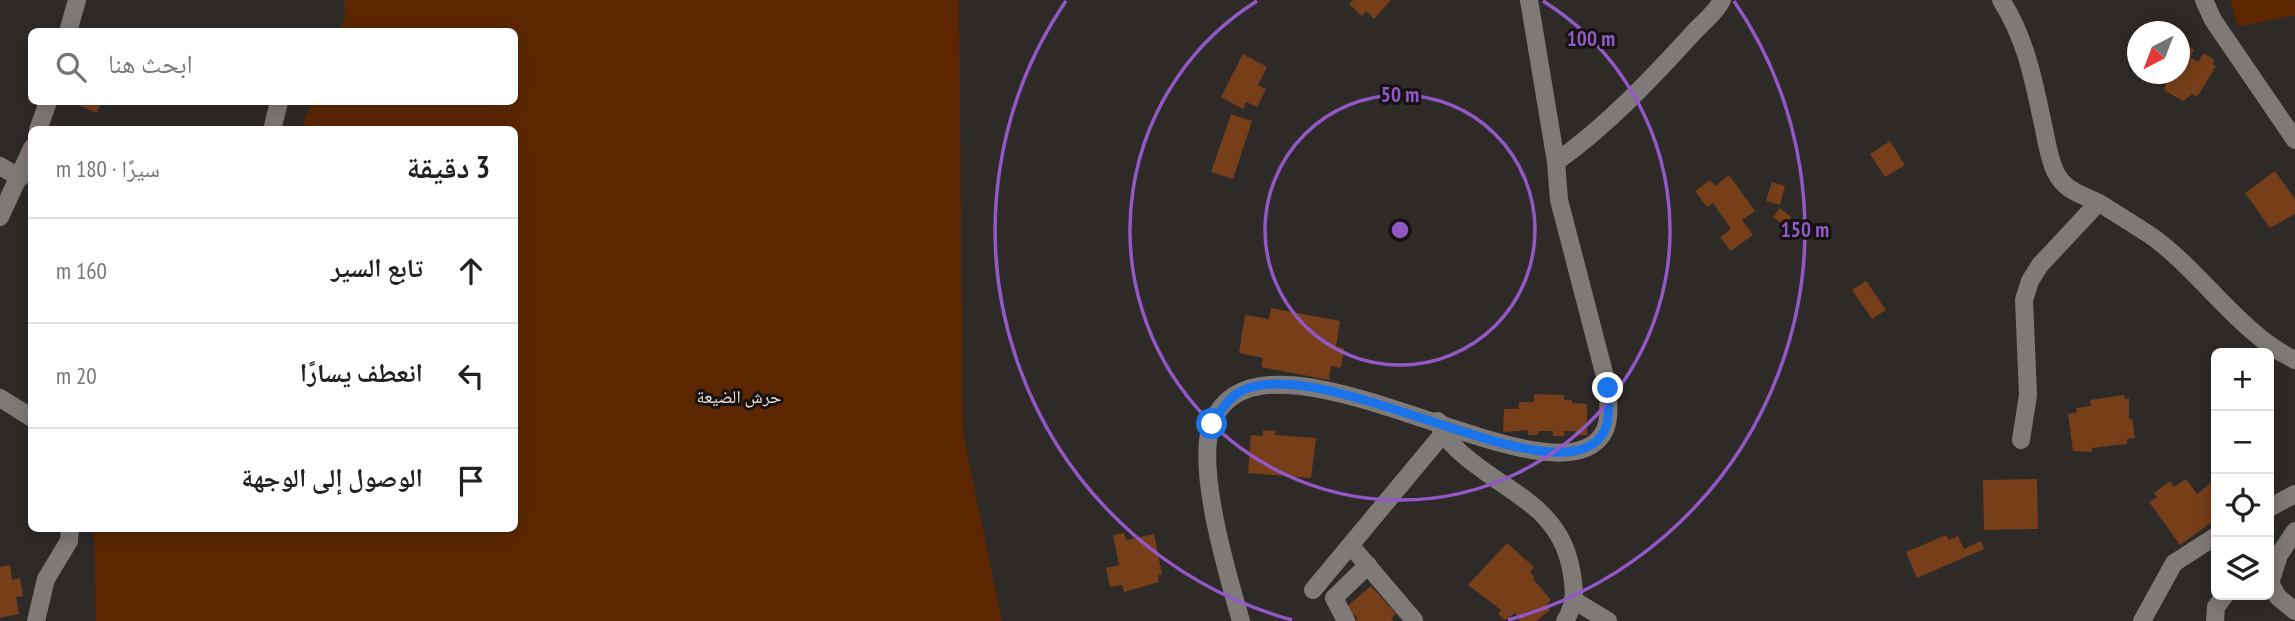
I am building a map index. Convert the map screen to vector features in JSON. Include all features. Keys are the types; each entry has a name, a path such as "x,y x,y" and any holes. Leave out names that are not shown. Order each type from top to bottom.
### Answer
{"street":[{"path":"69,28 77,0"},
{"path":"1241,621 1219,540 1210,488 1212,424 1222,408 1236,394 1257,386 1276,384 1360,398 1440,428 1536,452 1571,452 1588,447 1603,435 1608,415 1608,388 1559,200 1556,162 1529,0"},
{"path":"1556,162 1576,148 1661,69 1715,14 1722,0"},
{"path":"2001,0 2021,37 2054,170 2063,185 2077,195 2098,203 2172,251 2264,339 2295,359"},
{"path":"2204,0 2213,20 2292,130"},
{"path":"39,126 47,105"},
{"path":"273,126 278,105"},
{"path":"0,217 28,158"},
{"path":"0,166 20,178"},
{"path":"2021,440 2028,395 2024,300 2030,281 2040,265 2098,203"},
{"path":"0,398 28,416"},
{"path":"1313,590 1352,546 1440,428"},
{"path":"1440,428 1473,464 1527,499 1552,522 1567,547 1575,601 1565,621"},
{"path":"2274,505 2295,494"},
{"path":"2274,558 2295,531"},
{"path":"36,621 46,579 69,541 70,532"},
{"path":"2142,621 2174,563 2214,537"},
{"path":"1352,546 1414,620"},
{"path":"1346,621 1334,598 1368,565"},
{"path":"2274,591 2277,597 2295,611"},
{"path":"2215,621 2216,607 2221,600"},
{"path":"1575,601 1608,621"}],"green space":[{"name":"حرش الضيعة","path":"344,0 959,0 963,433 1002,621 96,621 94,532 518,532 518,126 302,126 311,105 518,105 518,28 341,28 345,18"},
{"path":"2230,0 2295,0 2295,15 2238,27"}],"building":[{"path":"1353,0 1391,0 1374,19 1366,11 1362,16 1349,4"},
{"path":"2204,53 2215,60 2212,64 2216,66 2197,97 2192,94 2183,101 2164,90 2166,84 2190,84 2190,57 2198,62"},
{"path":"1243,54 1267,67 1258,85 1266,89 1257,107 1246,102 1243,109 1221,97"},
{"path":"79,105 100,105 96,113"},
{"path":"1231,114 1252,121 1233,179 1211,172"},
{"path":"1890,141 1905,165 1885,177 1870,154"},
{"path":"2275,171 2295,199 2295,214 2270,228 2245,193"},
{"path":"1729,175 1755,211 1742,220 1753,235 1731,251 1720,237 1731,229 1713,203 1707,207 1695,191 1710,180 1715,186"},
{"path":"1772,182 1785,186 1780,205 1766,201"},
{"path":"1780,208 1791,217 1785,226 1773,217"},
{"path":"1866,281 1886,310 1872,319 1852,290"},
{"path":"1271,308 1340,321 1336,346 1344,348 1341,368 1331,366 1329,380 1261,367 1263,358 1239,353 1245,315 1269,319"},
{"path":"1534,394 1564,395 1564,400 1587,404 1587,435 1575,435 1575,431 1564,431 1564,436 1553,436 1553,431 1538,431 1538,435 1528,435 1528,430 1503,432 1504,409 1519,409 1519,402 1534,402"},
{"path":"2124,395 2125,399 2129,398 2129,419 2132,418 2135,438 2127,439 2127,444 2092,448 2092,452 2073,451 2068,414 2077,412 2076,408 2091,406 2090,400"},
{"path":"1263,430 1276,431 1275,435 1316,438 1311,478 1248,473 1251,435 1263,436"},
{"path":"2037,479 2038,529 1984,530 1983,480"},
{"path":"2186,479 2197,494 2211,483 2211,523 2180,545 2149,502 2157,497 2154,493 2170,481 2174,487"},
{"path":"1124,533 1126,540 1154,534 1162,574 1158,575 1159,582 1124,592 1122,585 1110,587 1106,568 1119,565 1113,535"},
{"path":"1946,535 1949,540 1958,536 1964,549 1981,541 1984,549 1917,578 1906,552"},
{"path":"1507,543 1534,567 1530,572 1535,577 1533,579 1551,600 1546,606 1550,610 1536,621 1520,621 1515,613 1505,620 1498,614 1501,610 1468,585"},
{"path":"10,565 12,580 20,578 23,596 16,597 19,614 0,618 0,567"},
{"path":"1371,586 1396,614 1391,618 1394,621 1354,621 1358,618 1345,608"}],"route":[{"path":"1212,424 1222,408 1236,394 1257,386 1276,384 1360,398 1536,452 1571,452 1588,447 1603,435 1608,415 1608,388"}]}
